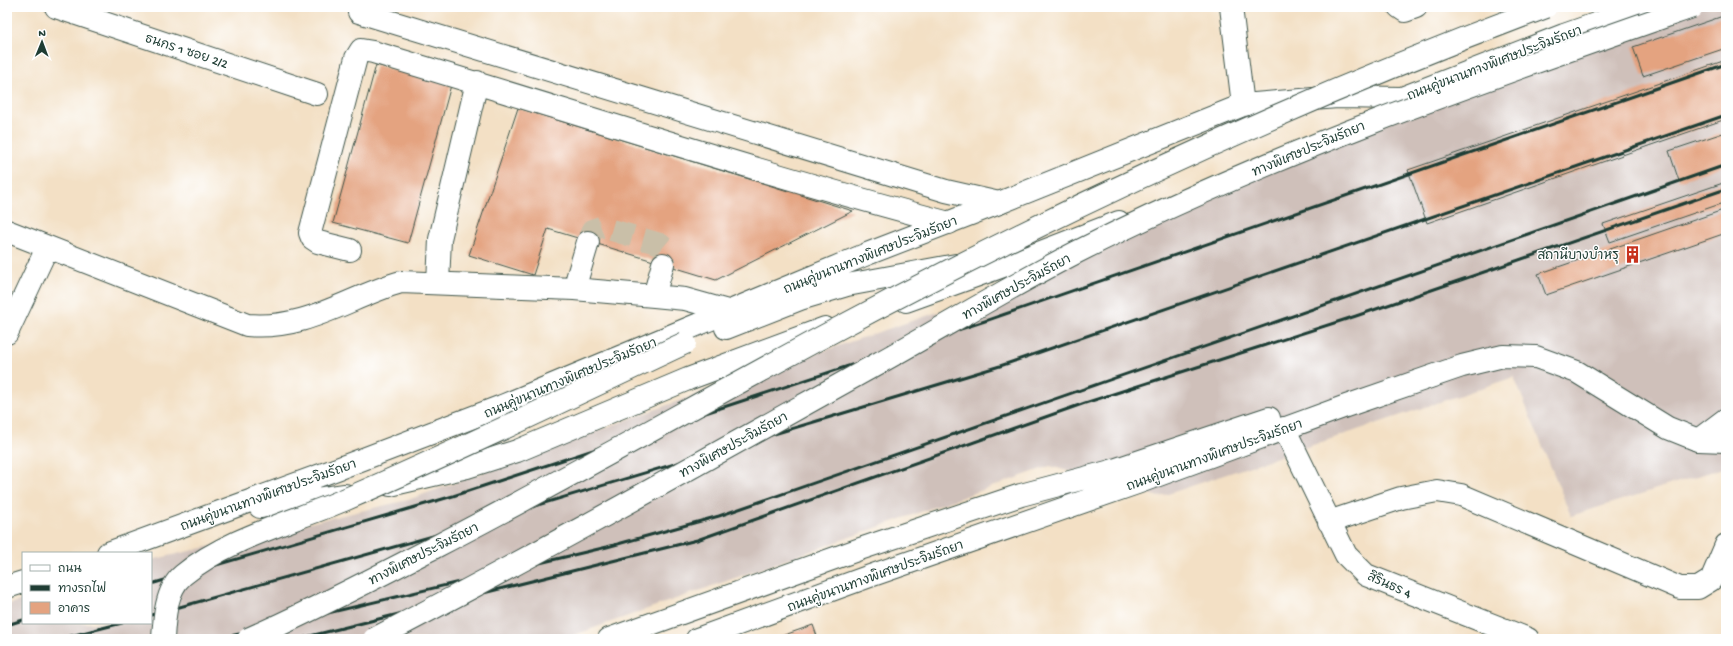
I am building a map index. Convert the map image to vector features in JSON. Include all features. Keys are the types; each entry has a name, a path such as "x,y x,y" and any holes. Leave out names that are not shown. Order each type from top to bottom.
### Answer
{"main road":[{"name":"ธนกร 1 ซอย 2/2","path":"56,7 317,94"},
{"path":"1230,7 1243,105"},
{"path":"1399,7 1405,11 1416,7"},
{"name":"ทางพิเศษประจิมรัถยา","path":"248,639 305,614 518,503 829,334 1021,235 1173,162 1301,105 1434,49 1546,7"},
{"name":"ถนนคู่ขนานทางพิเศษประจิมรัถยา","path":"111,552 502,406 867,254 949,223 1243,105 1338,97 1402,98 1564,34 1644,7"},
{"name":"ทางพิเศษประจิมรัถยา","path":"374,639 494,577 1076,253 1197,196 1333,137 1451,92 1692,7"},
{"path":"359,12 946,191 999,203"},
{"path":"350,250 318,242 312,238 310,233 358,53 361,50 373,52 477,82 861,200 949,223"},
{"path":"438,283 440,239 477,82"},
{"path":"216,514 339,496 467,468 517,451 688,379 770,348 1031,256 1125,220 1402,98"},
{"path":"7,231 247,326 268,327 301,322 378,289 402,282 574,289 654,296 685,299 728,311"},
{"path":"574,289 588,242"},
{"path":"7,333 47,248"},
{"path":"163,639 168,599 181,576 213,553 344,500 416,468 685,343 867,254"},
{"path":"685,343 800,299 847,285 946,266 1031,256"},
{"path":"654,296 664,264"},
{"name":"ถนนคู่ขนานทางพิเศษประจิมรัถยา","path":"703,638 870,576 1137,483 1346,406 1462,366 1503,356 1536,358 1578,372 1668,428 1698,440 1726,441"},
{"path":"609,639 1021,495 1111,471 1287,412 1346,406"},
{"path":"1698,440 1726,419"},
{"name":"สิรินธร 4","path":"1284,428 1346,554 1366,575 1528,639"},
{"path":"1329,522 1400,498 1437,491 1461,495 1680,588 1698,588 1711,580 1726,545"},
{"path":"7,587 22,582"}],"shaded area":[{"path":"1697,7 1726,7 1726,467 1571,516 1514,377 1159,497 1050,466 563,639 7,639 7,605 22,600 22,624 152,624 152,560 408,500 714,388 994,293 1328,144"}],"building":[{"path":"1726,15 1726,48 1643,76 1633,47"},
{"path":"1726,60 1726,119 1427,223 1408,170"},
{"path":"376,65 451,85 408,243 333,223"},
{"path":"518,108 853,211 716,280 548,229 533,275 469,255"},
{"path":"1726,132 1726,165 1679,181 1669,151"},
{"path":"1726,182 1726,202 1610,242 1603,224"},
{"name":"สถานีบางบำหรุ","path":"1726,209 1726,233 1546,295 1538,274"},
{"path":"813,625 818,639 776,639 776,638"}],"tunnel":[{"path":"588,242 592,230 601,227 660,244 666,249 663,264"}],"railway":[{"path":"152,584 453,496 985,321 1726,64"},
{"path":"152,615 458,529 1000,366 1726,115"},
{"path":"218,639 607,547 719,516 1726,165"},
{"path":"298,639 697,540 1085,403 1356,316 1726,189"},
{"path":"7,625 22,620"},
{"path":"59,639 118,624"}],"place":[{"name":"สถานีบางบำหรุ","path":"1632,254"}]}
